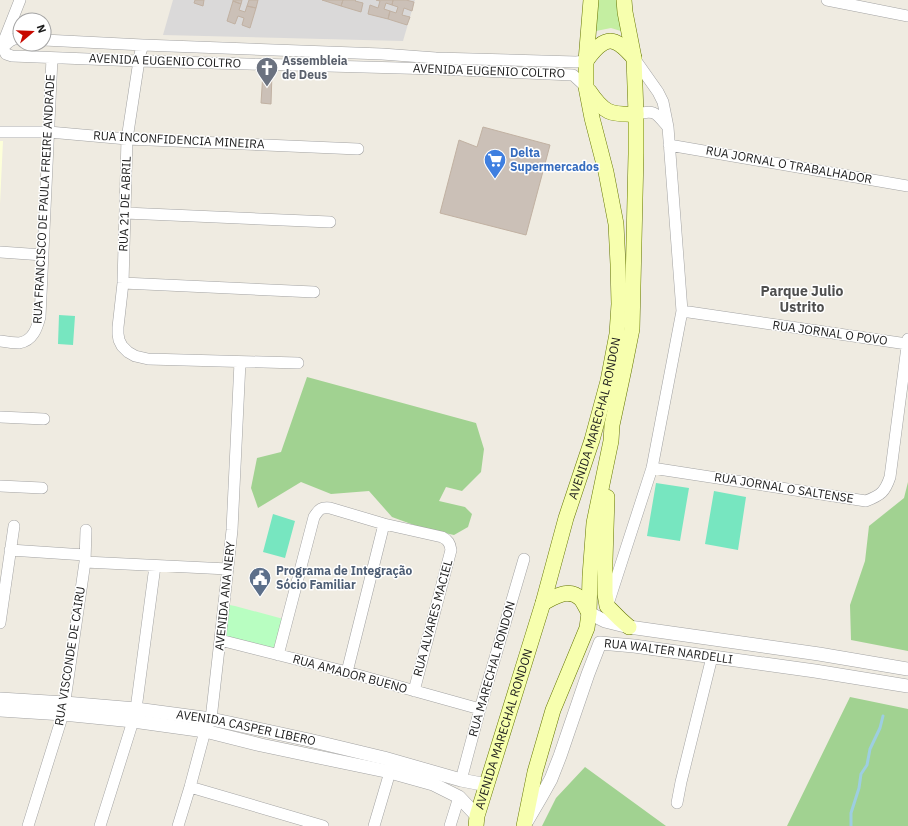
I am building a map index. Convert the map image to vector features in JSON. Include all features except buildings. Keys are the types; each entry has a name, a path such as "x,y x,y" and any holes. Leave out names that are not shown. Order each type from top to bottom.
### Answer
{"main road":[{"name":"AVENIDA MARECHAL RONDON","path":"480,823 487,785 543,604 566,518 592,440 608,382 617,334 619,304 616,224 606,172 592,118 586,87 586,61 591,0"},
{"name":"AVENIDA MARECHAL RONDON","path":"523,825 553,710 586,628 594,523 632,329 636,114 634,58 624,0"},
{"path":"586,61 595,49 609,41 622,46 634,58"},
{"path":"586,87 604,109 613,113 636,114"},
{"path":"613,113 626,104 635,92"},
{"path":"611,441 606,517 605,594 607,606 629,627"},
{"path":"543,604 556,596 574,594 581,599 588,613"}],"street":[{"path":"3,48 3,43 20,0"},
{"path":"827,0 871,4 908,16"},
{"path":"3,48 12,40"},
{"name":"AVENIDA EUGENIO COLTRO","path":"52,40 382,54 436,64 573,75 586,87"},
{"name":"RUA 21 DE ABRIL","path":"143,45 139,61 127,139 123,283 118,327 119,340 128,352 135,356 148,359 240,362"},
{"name":"AVENIDA EUGENIO COLTRO","path":"3,48 6,54 12,56 291,65 586,61"},
{"path":"291,51 291,65"},
{"name":"RUA FRANCISCO DE PAULA FREIRE ANDRADE","path":"0,341 20,343 26,341 38,327 40,317 52,58"},
{"path":"607,606 652,468 682,311 668,127 663,102 658,92 634,58"},
{"path":"636,114 649,112 656,114 668,127"},
{"name":"RUA INCONFIDENCIA MINEIRA","path":"0,132 49,132 127,139 358,149"},
{"name":"RUA JORNAL O TRABALHADOR","path":"670,145 908,186"},
{"path":"125,213 330,222"},
{"path":"0,252 43,255"},
{"path":"123,283 314,292"},
{"name":"RUA JORNAL O POVO","path":"682,311 908,342"},
{"name":"RUA JORNAL O SALTENSE","path":"652,468 866,501 877,496 886,488 890,477 908,342"},
{"path":"240,362 298,363"},
{"name":"AVENIDA ANA NERY","path":"178,826 208,725 220,640 232,530 240,362"},
{"path":"0,417 44,419"},
{"path":"0,486 42,488"},
{"path":"278,655 314,517 318,510 324,507 330,508 384,524 347,672"},
{"name":"RUA ALVARES MACIEL","path":"384,524 442,537 450,544 451,550 414,691"},
{"path":"0,623 4,562 10,550 14,526"},
{"name":"RUA VISCONDE DE CAIRU","path":"28,826 64,708 85,558 86,530"},
{"path":"10,550 155,566 228,570"},
{"name":"RUA MARECHAL RONDON","path":"460,780 524,559"},
{"path":"100,826 134,715 155,566"},
{"name":"RUA WALTER NARDELLI","path":"588,613 606,621 629,627 819,654 908,669"},
{"name":"RUA AMADOR BUENO","path":"220,640 347,672 480,709"},
{"name":"RUA WALTER NARDELLI","path":"523,825 541,798 560,756 600,643 634,646 815,671 908,686"},
{"path":"677,804 681,782 712,657"},
{"name":"AVENIDA CASPER LIBERO","path":"0,699 64,708 134,715 309,740 460,780 487,785"},
{"name":"AVENIDA CASPER LIBERO","path":"0,710 64,708"},
{"name":"AVENIDA CASPER LIBERO","path":"208,725 261,745 390,772 433,784 459,797 480,823"},
{"path":"374,826 390,772"},
{"path":"190,787 323,826"},
{"path":"450,826 459,797"}],"shaded area":[{"path":"173,0 415,0 403,41 163,35"},
{"path":"0,141 3,141 0,204"}],"green space":[{"path":"597,0 622,0 624,32 611,28 596,31"},
{"path":"59,315 75,316 73,345 58,344"},
{"path":"307,377 476,423 484,449 481,472 462,491 446,487 439,501 465,507 472,514 468,527 454,535 422,528 392,517 369,491 331,494 301,482 258,508 251,488 257,458 281,452"},
{"path":"908,482 908,651 851,640 850,605 865,561 869,526 904,498"},
{"path":"656,483 689,488 680,541 647,536"},
{"path":"714,491 746,497 738,550 705,544"},
{"path":"273,514 295,521 285,558 263,552"},
{"path":"224,604 287,620 278,655 220,640"},
{"path":"850,697 908,709 908,826 787,826"},
{"path":"585,767 666,826 542,826 556,798"}],"waterway":[{"path":"851,826 851,813 859,788 861,774 867,765 870,749 880,728 883,716"}],"place":[{"name":"Assembleia de Deus","path":"267,88"},
{"name":"Delta Supermercados","path":"495,180"},
{"name":"Programa de Integração Sócio Familiar","path":"260,598"}],"district":[{"name":"Parque Julio Ustrito","path":"802,300"}]}
